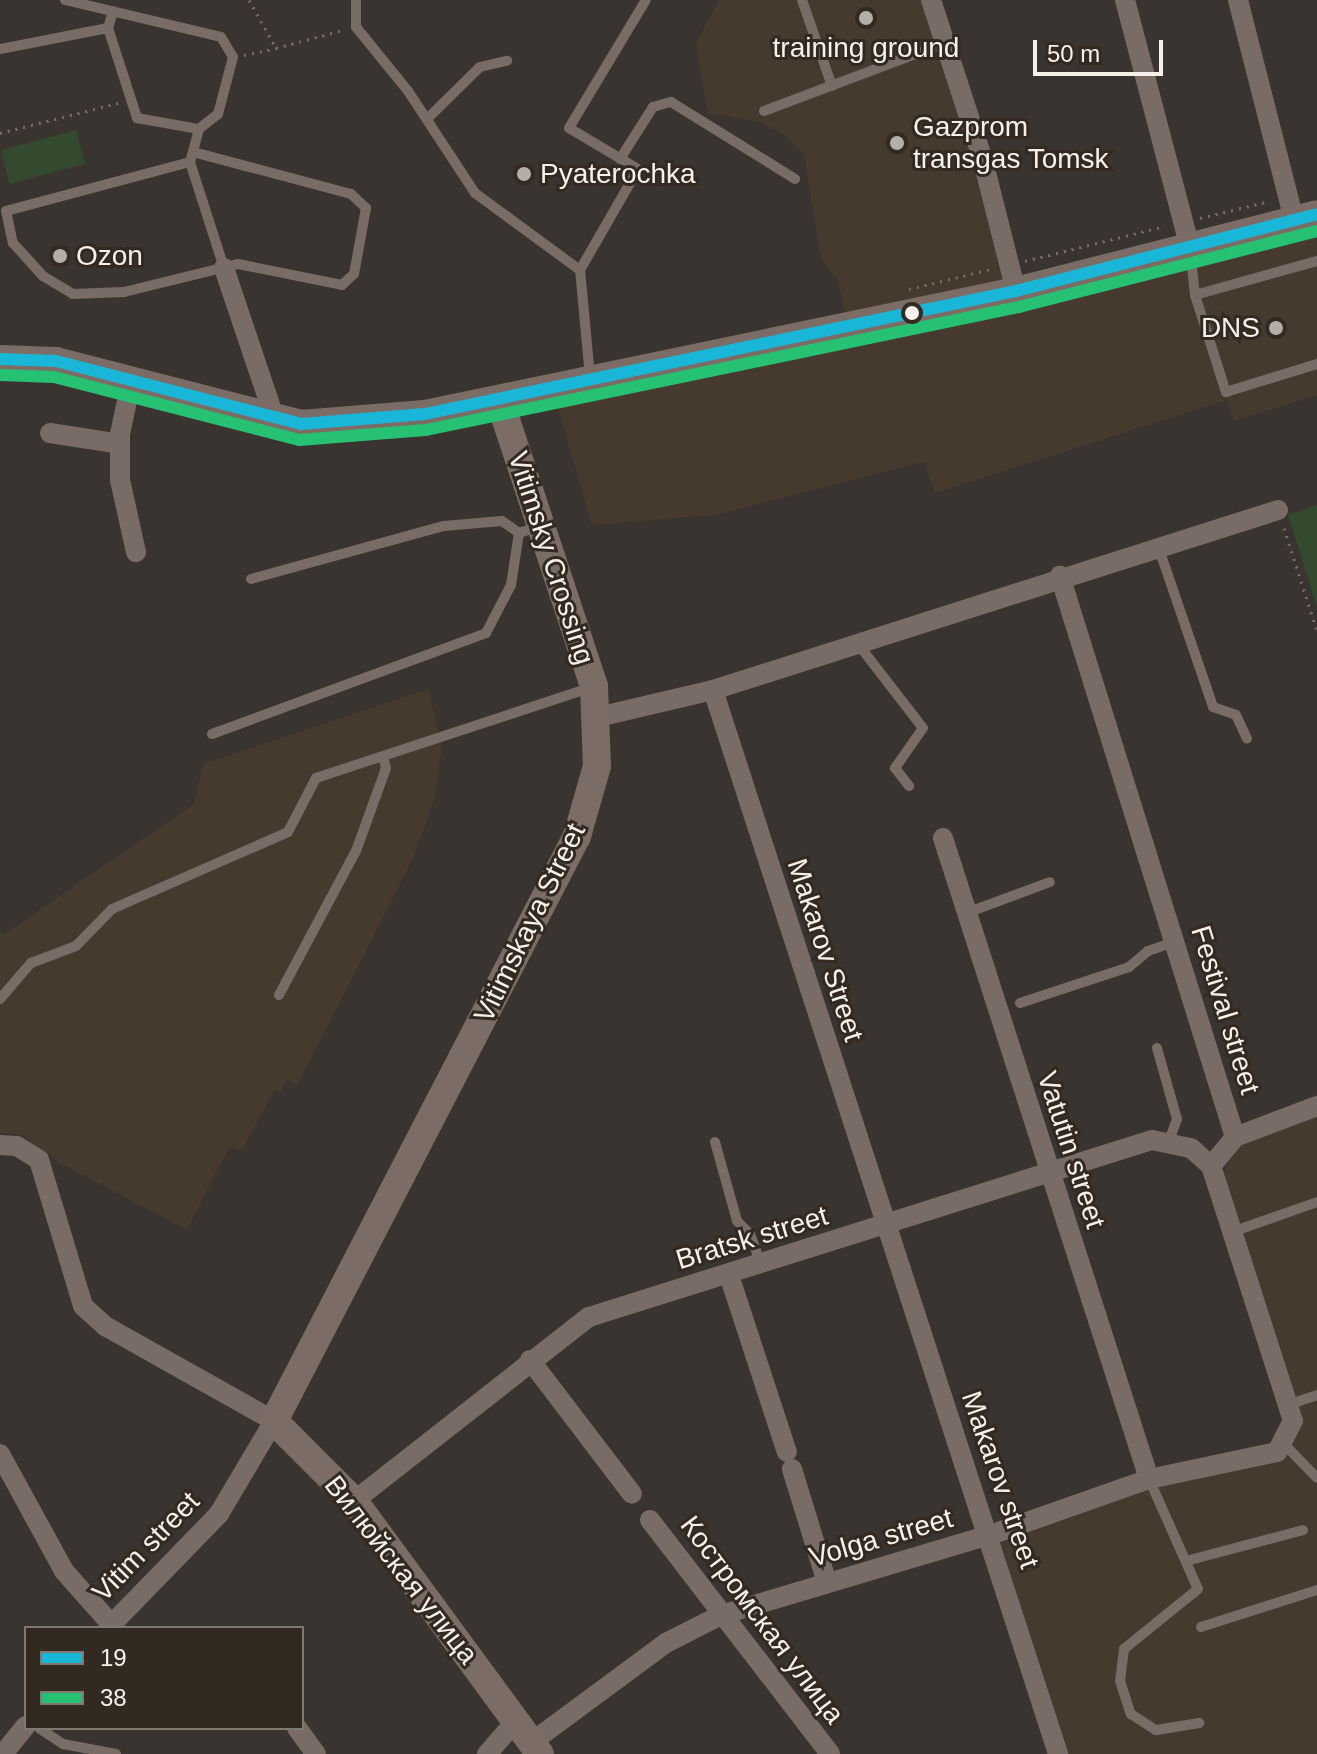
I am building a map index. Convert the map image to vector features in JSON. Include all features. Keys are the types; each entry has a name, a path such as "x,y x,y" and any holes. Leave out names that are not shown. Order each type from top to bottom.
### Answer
{"street":[{"path":"931,0 1013,278"},
{"path":"1125,0 1187,234"},
{"path":"0,359 44,359 280,420 346,422 499,399 591,381 1187,234 1300,210 1238,0"},
{"path":"224,268 272,411 280,420"},
{"path":"131,382 120,444 120,480 136,552"},
{"name":"Vitimsky Crossing","path":"499,399 530,530 594,686 598,717"},
{"path":"50,433 120,444"},
{"path":"598,717 713,690 1060,576 1278,510"},
{"name":"Festival street","path":"1060,576 1235,1137 1211,1166"},
{"name":"Makarov Street","path":"713,690 884,1227"},
{"name":"Vitimskaya Street","path":"274,1421 577,836 597,766 598,717"},
{"name":"Vatutin street","path":"943,838 969,912 981,969 1149,1479"},
{"path":"1235,1137 1317,1106"},
{"name":"Bratsk street","path":"354,1501 530,1360 589,1317 884,1227 1152,1140 1191,1148 1211,1166"},
{"name":"Вилюйская улица","path":"0,1145 17,1146 39,1160 83,1306 105,1326 274,1421 354,1501 530,1739"},
{"path":"1211,1166 1293,1421 1280,1447"},
{"name":"Makarov street","path":"884,1227 990,1535 1058,1754"},
{"path":"729,1275 827,1583"},
{"path":"530,1360 632,1494"},
{"name":"Vitim street","path":"109,1626 219,1514 274,1421"},
{"name":"Volga street","path":"487,1754 530,1739 666,1643 723,1614 990,1535 1149,1479 1280,1447"},
{"path":"0,1454 64,1571 109,1626"},
{"name":"Костромская улица","path":"650,1520 830,1754"},
{"path":"3,1754 24,1728"},
{"path":"298,1730 316,1754"}],"lane":[{"path":"356,0 356,27 427,119 475,193 580,270"},
{"path":"591,381 580,270 638,169 569,128 646,0"},
{"path":"802,0 832,86"},
{"path":"72,1 221,37 233,57 218,114 199,129 192,157 224,268"},
{"path":"113,11 108,28 137,118 199,129"},
{"path":"0,49 108,28"},
{"path":"764,111 945,43"},
{"path":"427,119 480,67 507,61"},
{"path":"620,159 653,107 671,102 795,179"},
{"path":"192,157 351,194 366,208 354,274 342,285 238,264 124,292 73,294 43,276 13,243 6,211 192,157"},
{"path":"1187,234 1195,295 1226,392 1317,364"},
{"path":"1195,295 1317,261"},
{"path":"212,734 486,633 511,585 530,530 502,521 444,526 251,579"},
{"path":"1158,546 1213,707 1236,715 1247,739"},
{"path":"857,643 923,728 895,768 909,786"},
{"path":"0,999 31,963 76,946 112,909 288,832 316,778 594,686"},
{"path":"279,995 356,851 386,768 383,756"},
{"path":"969,912 1050,882"},
{"path":"1020,1003 1129,967 1148,951 1174,942"},
{"path":"1157,1048 1177,1119 1168,1144"},
{"path":"715,1142 737,1221 750,1234 761,1265"},
{"path":"1232,1232 1317,1202"},
{"path":"1287,1405 1317,1395"},
{"path":"1280,1447 1317,1478"},
{"path":"1149,1479 1198,1589 1124,1649 1120,1681 1131,1714 1156,1730 1199,1723"},
{"path":"1186,1561 1303,1530"},
{"path":"1201,1627 1317,1590"},
{"path":"41,1730 63,1749 116,1754"}],"path":[{"path":"249,0 276,48"},
{"path":"233,57 356,27"},
{"path":"0,133 118,103"},
{"path":"1013,278 1187,234 1300,210"},
{"path":"1278,510 1317,631"}],"shaded area":[{"name":"Gazprom transgas Tomsk","path":"719,0 922,0 973,155 1005,281 846,317 838,281 821,259 804,154 784,135 760,122 708,113 696,43"},
{"path":"1317,227 1317,395 1234,421 1227,400 935,493 924,462 715,515 592,525 557,405 1018,302"},
{"path":"428,689 442,746 434,800 414,856 297,1086 288,1080 281,1092 275,1090 241,1151 230,1146 187,1230 60,1163 22,1135 0,1133 0,930 3,935 194,804 203,764"},
{"path":"1317,1112 1317,1754 1067,1754 1000,1540 1150,1487 1282,1457 1299,1421 1223,1173 1240,1140"}],"green space":[{"path":"76,130 85,164 10,184 1,150"},
{"path":"1317,505 1317,607 1288,515"}],"transit line":[{"name":"19","path":"0,359 56,361 301,424 425,414 1016,291 1317,214"},
{"name":"38","path":"0,375 54,377 299,440 426,430 1019,307 1317,231"}],"place":[{"name":"training ground","path":"866,18"},
{"name":"Gazprom transgas Tomsk","path":"897,143"},
{"name":"Pyaterochka","path":"524,174"},
{"name":"Ozon","path":"60,256"},
{"name":"DNS","path":"1276,328"}]}
